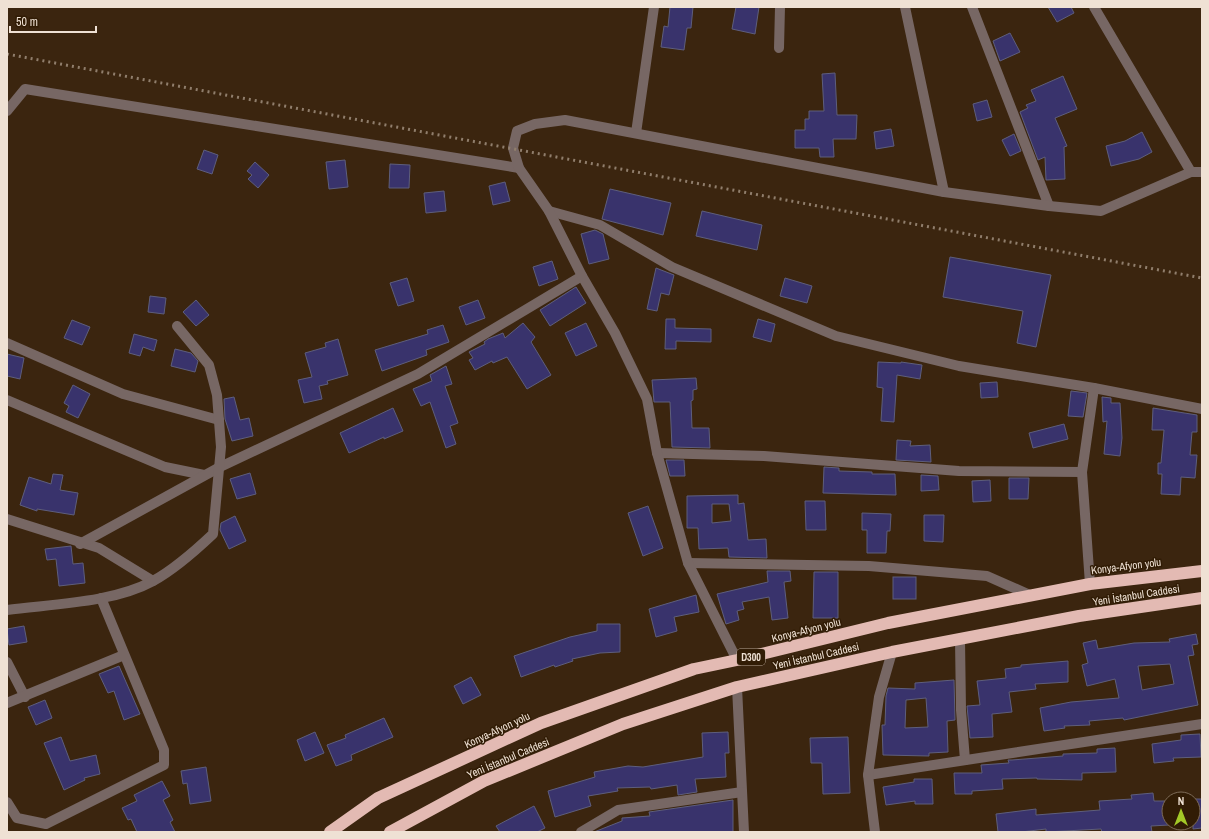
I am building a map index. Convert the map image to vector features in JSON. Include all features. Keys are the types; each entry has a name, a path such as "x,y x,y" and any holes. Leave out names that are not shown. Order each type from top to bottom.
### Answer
{"highway":[{"name":"Konya-Afyon yolu","path":"330,832 378,798 541,724 694,669 888,623 1030,595 1090,584 1202,570"},
{"name":"Yeni İstanbul Caddesi","path":"390,832 484,781 623,724 738,687 892,652 1079,616 1202,598"}],"street":[{"path":"636,133 654,7"},
{"path":"779,48 780,7"},
{"path":"905,7 944,192"},
{"path":"972,7 1049,206"},
{"path":"1094,7 1191,172"},
{"path":"7,111 25,89 519,168"},
{"path":"737,660 688,563 657,453 647,399 616,333 582,276 549,211 519,168 513,148 517,131 535,124 565,120 944,192 1049,206 1101,211 1191,172 1202,172"},
{"path":"549,211 600,225 672,267 836,336 959,366 1094,388 1202,409"},
{"path":"80,544 204,475 418,374 582,276"},
{"path":"7,610 100,598 130,590 153,581 195,550 213,534 222,447 217,395 209,365 177,326"},
{"path":"7,343 123,394 219,420"},
{"path":"1090,584 1082,472 1094,388"},
{"path":"7,400 165,467 204,475"},
{"path":"657,453 764,456 959,470 1082,472"},
{"path":"7,520 80,544 99,548 153,581"},
{"path":"688,563 869,566 987,576 1030,595"},
{"path":"7,802 17,818 46,824 164,765 164,750 100,598"},
{"path":"960,640 961,710 965,760"},
{"path":"875,832 868,775 879,698 892,652"},
{"path":"7,703 25,697 124,655"},
{"path":"7,662 25,697"},
{"path":"738,687 744,832"},
{"path":"868,775 1202,724"},
{"path":"581,832 618,810 742,792"}],"building":[{"path":"670,7 693,7 691,28 687,28 684,50 661,47 664,26 668,27"},
{"path":"736,7 759,7 755,34 732,29"},
{"path":"1048,7 1071,7 1074,13 1057,22"},
{"path":"1010,33 1020,52 1000,61 993,41"},
{"path":"835,73 837,115 857,115 856,139 833,139 834,157 820,157 819,148 795,148 795,130 805,130 805,119 809,119 809,111 824,111 822,74"},
{"path":"1063,76 1077,109 1055,118 1067,146 1064,147 1065,179 1046,180 1045,157 1038,160 1020,112 1028,108 1026,105 1036,101 1031,90"},
{"path":"987,100 992,117 977,121 973,104"},
{"path":"891,129 894,146 876,149 874,132"},
{"path":"1142,132 1152,152 1139,159 1111,166 1106,146 1125,141"},
{"path":"1014,134 1021,151 1010,156 1002,140"},
{"path":"204,150 218,155 212,174 197,169"},
{"path":"345,160 348,187 329,189 326,162"},
{"path":"255,162 269,175 258,188 248,179 252,175 247,171"},
{"path":"390,164 410,165 409,188 389,188"},
{"path":"505,182 510,201 493,205 489,186"},
{"path":"610,189 671,203 663,235 602,219"},
{"path":"444,191 446,211 426,213 424,193"},
{"path":"702,211 762,225 757,250 696,236"},
{"path":"595,230 603,234 609,259 589,264 581,234"},
{"path":"950,257 1051,275 1036,347 1017,343 1023,311 943,297"},
{"path":"552,261 558,279 539,286 533,267"},
{"path":"656,268 674,275 669,295 661,293 657,311 647,309"},
{"path":"407,278 414,301 398,306 390,283"},
{"path":"785,278 812,286 807,303 780,296"},
{"path":"576,287 586,303 550,326 540,310"},
{"path":"150,296 166,298 164,314 148,312"},
{"path":"196,300 209,315 196,326 183,312"},
{"path":"478,300 485,318 466,325 459,307"},
{"path":"666,319 675,319 675,328 711,329 711,342 676,341 676,349 665,349"},
{"path":"758,319 775,324 771,342 753,337"},
{"path":"72,320 90,327 82,345 64,338"},
{"path":"523,323 535,337 531,342 551,375 527,389 507,357 493,363 492,361 475,370 469,360 473,358 469,352 485,344 484,342 488,339 503,333 505,338"},
{"path":"586,323 597,346 576,356 565,333"},
{"path":"443,325 449,342 426,350 427,355 382,371 375,350 428,334 427,330"},
{"path":"134,334 157,340 154,351 143,347 140,356 129,353"},
{"path":"338,339 348,375 327,381 328,384 319,386 322,399 304,403 298,380 312,377 305,353 326,347 325,343"},
{"path":"175,349 191,353 198,361 195,372 171,366"},
{"path":"7,354 24,358 20,379 7,376"},
{"path":"878,362 901,362 922,365 920,379 897,375 894,422 881,421 883,388 877,387"},
{"path":"446,366 452,384 445,386 458,423 450,426 456,444 446,448 430,402 421,406 413,389 432,381 430,375"},
{"path":"696,378 697,389 693,390 693,400 691,401 692,428 709,428 710,448 672,447 670,402 654,402 652,380"},
{"path":"997,382 998,397 981,398 980,383"},
{"path":"73,385 90,394 78,418 66,412 69,406 64,403"},
{"path":"1071,391 1087,393 1083,417 1068,416"},
{"path":"234,397 240,420 249,418 253,436 232,441 225,419 224,399"},
{"path":"1102,397 1111,398 1111,403 1120,403 1122,438 1120,456 1104,454 1107,421 1103,422"},
{"path":"393,408 403,431 384,439 384,437 349,453 340,433"},
{"path":"1153,408 1197,415 1197,432 1192,432 1190,455 1197,455 1195,478 1181,477 1180,495 1161,494 1162,474 1158,474 1158,463 1161,463 1164,430 1152,430"},
{"path":"1064,424 1068,439 1033,448 1029,433"},
{"path":"897,440 911,441 910,446 930,445 931,462 896,460"},
{"path":"666,460 684,460 685,476 670,476"},
{"path":"824,467 839,468 839,471 872,472 872,474 895,474 896,495 823,493"},
{"path":"250,473 256,494 237,499 230,479"},
{"path":"53,474 63,475 60,490 78,493 74,515 37,509 37,511 20,505 29,477 51,484"},
{"path":"921,475 938,476 939,490 921,491"},
{"path":"1009,478 1029,478 1028,499 1009,499"},
{"path":"990,480 991,501 973,502 972,481"},
{"path":"738,495 738,504 744,503 748,540 766,539 767,558 729,557 728,548 699,549 698,528 687,528 687,496","holes":["712,504 729,504 731,521 712,523"]},
{"path":"805,501 825,501 826,530 806,530"},
{"path":"648,506 663,548 643,556 628,513"},
{"path":"862,513 891,514 890,531 887,531 886,553 867,553 867,530 862,530"},
{"path":"924,515 944,515 943,542 924,541"},
{"path":"235,516 246,541 229,549 220,530 221,523"},
{"path":"71,546 73,564 83,563 85,583 59,586 56,559 47,560 45,549"},
{"path":"767,571 790,571 791,581 784,582 788,618 772,620 769,597 742,602 744,609 737,611 739,620 726,624 717,594 768,582"},
{"path":"814,572 838,572 838,618 813,618"},
{"path":"893,577 916,577 916,599 893,599"},
{"path":"696,595 699,612 674,617 677,631 656,637 649,609"},
{"path":"597,624 620,624 620,652 600,653 572,659 573,661 555,667 554,665 521,677 514,656 570,637 597,631"},
{"path":"24,626 27,642 9,645 7,629"},
{"path":"1196,634 1198,644 1192,645 1194,655 1188,656 1198,705 1124,720 1123,718 1089,721 1090,725 1064,726 1065,728 1044,731 1040,708 1071,702 1119,698 1115,679 1087,686 1082,665 1088,663 1083,643 1096,640 1098,649 1134,643 1170,642 1169,639","holes":["1170,664 1174,684 1142,690 1138,666"]},
{"path":"1068,661 1068,682 1035,684 1036,689 1009,692 1012,712 992,714 993,737 970,738 967,706 980,705 977,681 1006,678 1005,669 1021,667 1021,665"},
{"path":"119,666 140,714 124,720 114,691 108,693 99,674"},
{"path":"471,677 481,695 463,704 454,686"},
{"path":"954,680 955,720 947,721 948,752 929,753 929,756 883,755 882,725 885,725 886,696 888,688 915,689 915,683","holes":["926,698 928,727 905,728 906,700"]},
{"path":"45,700 52,718 36,725 28,707"},
{"path":"384,718 393,737 351,755 352,760 336,766 327,745 346,738 345,735"},
{"path":"315,732 324,753 305,761 297,740"},
{"path":"728,732 729,753 725,753 726,777 695,779 697,792 678,795 677,785 651,789 650,787 617,788 618,791 588,796 591,806 555,817 548,791 595,777 594,772 628,766 643,767 703,757 702,733"},
{"path":"1200,734 1201,757 1173,758 1174,761 1154,763 1152,744 1181,740 1181,735"},
{"path":"61,737 70,761 96,755 100,774 84,778 85,780 64,790 44,743"},
{"path":"848,737 850,793 823,794 822,763 811,763 810,738"},
{"path":"1115,748 1116,772 1082,773 1082,780 1037,778 1002,779 1003,789 972,791 972,794 955,794 954,773 982,773 981,765 1009,763 1008,760 1063,756 1063,754 1097,753 1097,749"},
{"path":"206,767 211,801 190,804 187,783 183,784 181,771"},
{"path":"914,779 932,779 933,804 915,804 915,801 886,805 883,787 914,782"},
{"path":"162,781 170,796 163,800 173,820 170,822 175,832 137,832 131,819 128,820 122,808 137,801 134,795"},
{"path":"1153,793 1154,801 1161,801 1161,825 1151,826 1152,832 1102,832 1101,829 1046,832 1046,829 1021,832 998,832 996,814 1036,809 1036,815 1100,810 1099,801 1132,799 1131,795"},
{"path":"1201,799 1202,799 1201,828"},
{"path":"733,800 733,832 594,832 622,821 622,818 650,816 649,812"},
{"path":"534,806 545,828 537,832 500,832 496,826"}],"railway":[{"path":"7,54 1202,278"}]}
